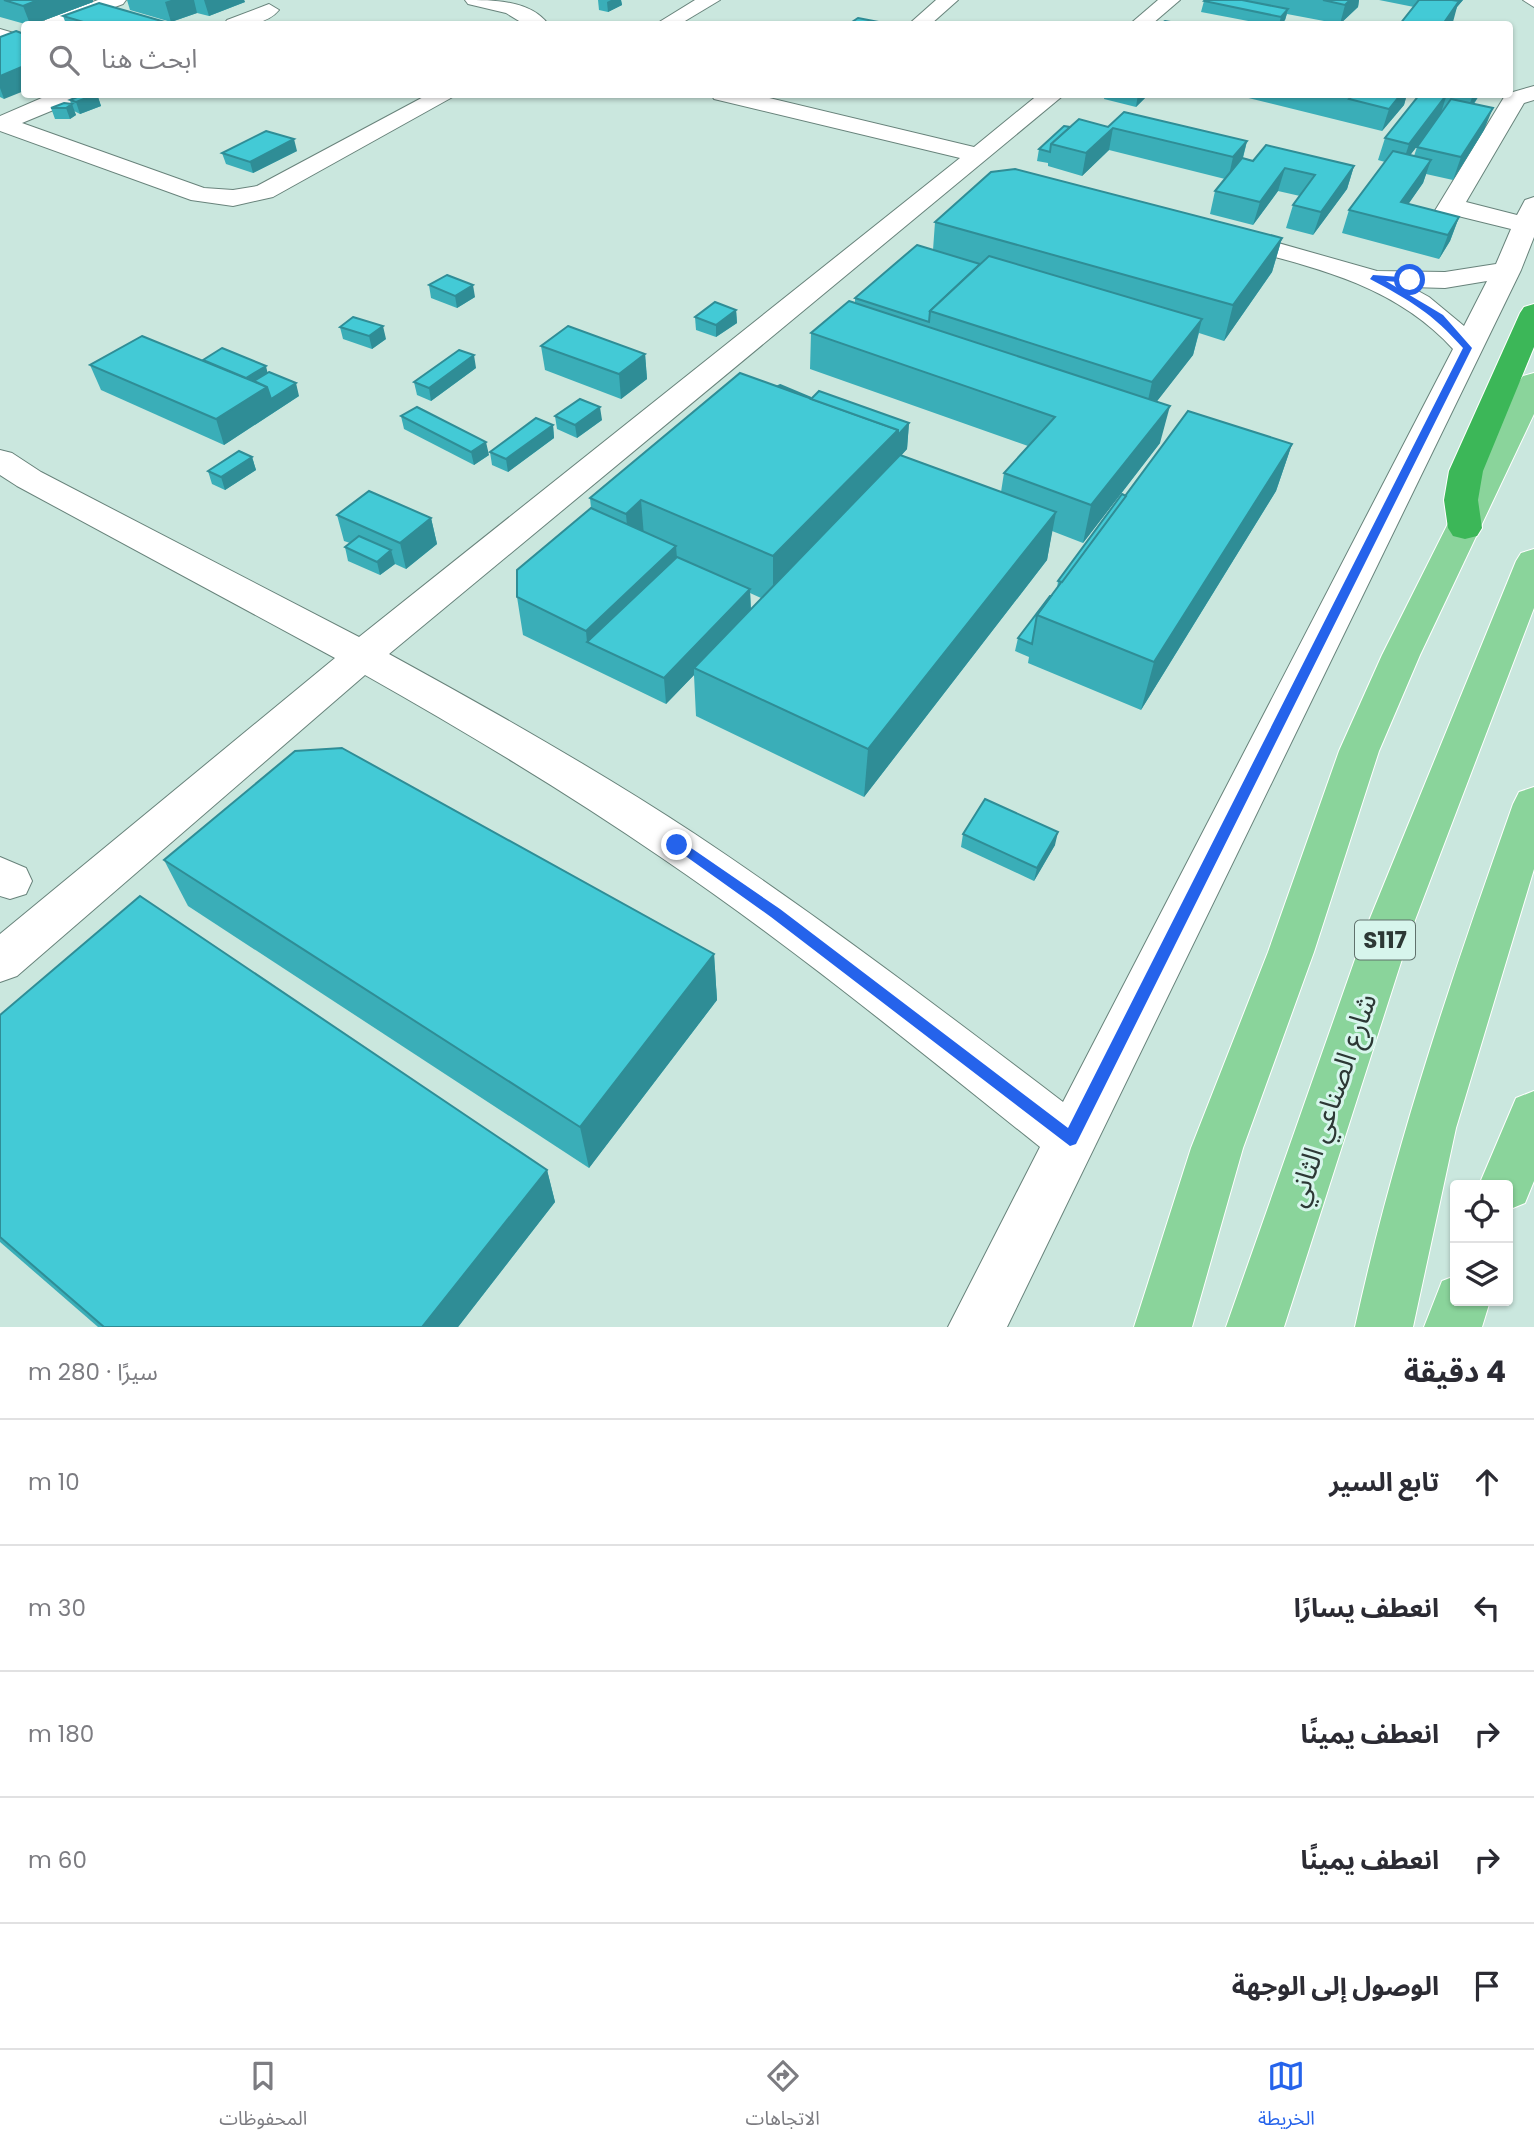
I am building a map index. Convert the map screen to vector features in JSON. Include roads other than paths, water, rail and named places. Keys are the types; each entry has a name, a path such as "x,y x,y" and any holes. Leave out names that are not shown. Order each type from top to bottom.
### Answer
{"highway":[{"path":"1465,528 1461,500 1466,471 1534,313"}],"main road":[{"path":"1163,1327 1217,1148 1291,952 1359,751 1401,655 1534,382"},
{"name":"شارع الصناعي الثاني","path":"1255,1327 1389,928 1534,561"},
{"path":"1384,1327 1394,1271 1437,1107 1478,969 1534,804"},
{"path":"1508,1180 1534,1115"},
{"path":"1453,1327 1460,1306"}],"street":[{"path":"60,21 116,0"},
{"path":"475,0 513,9 533,21"},
{"path":"671,21 709,0"},
{"path":"923,21 948,0"},
{"path":"1144,21 1170,0"},
{"path":"89,10 124,21"},
{"path":"242,21 270,10"},
{"path":"977,1327 1507,271 1530,215 1445,217 1515,98 1534,93"},
{"path":"1,123 62,98"},
{"path":"1,123 200,195 233,198 276,186 440,98"},
{"path":"738,98 980,164"},
{"path":"804,114 824,98"},
{"path":"0,962 364,654 980,164 1050,98"},
{"path":"1203,230 1373,277 1440,316 1468,348"},
{"path":"1373,277 1445,280 1507,271"},
{"path":"0,460 29,479 364,654 677,845 848,968 1070,1139"}]}
